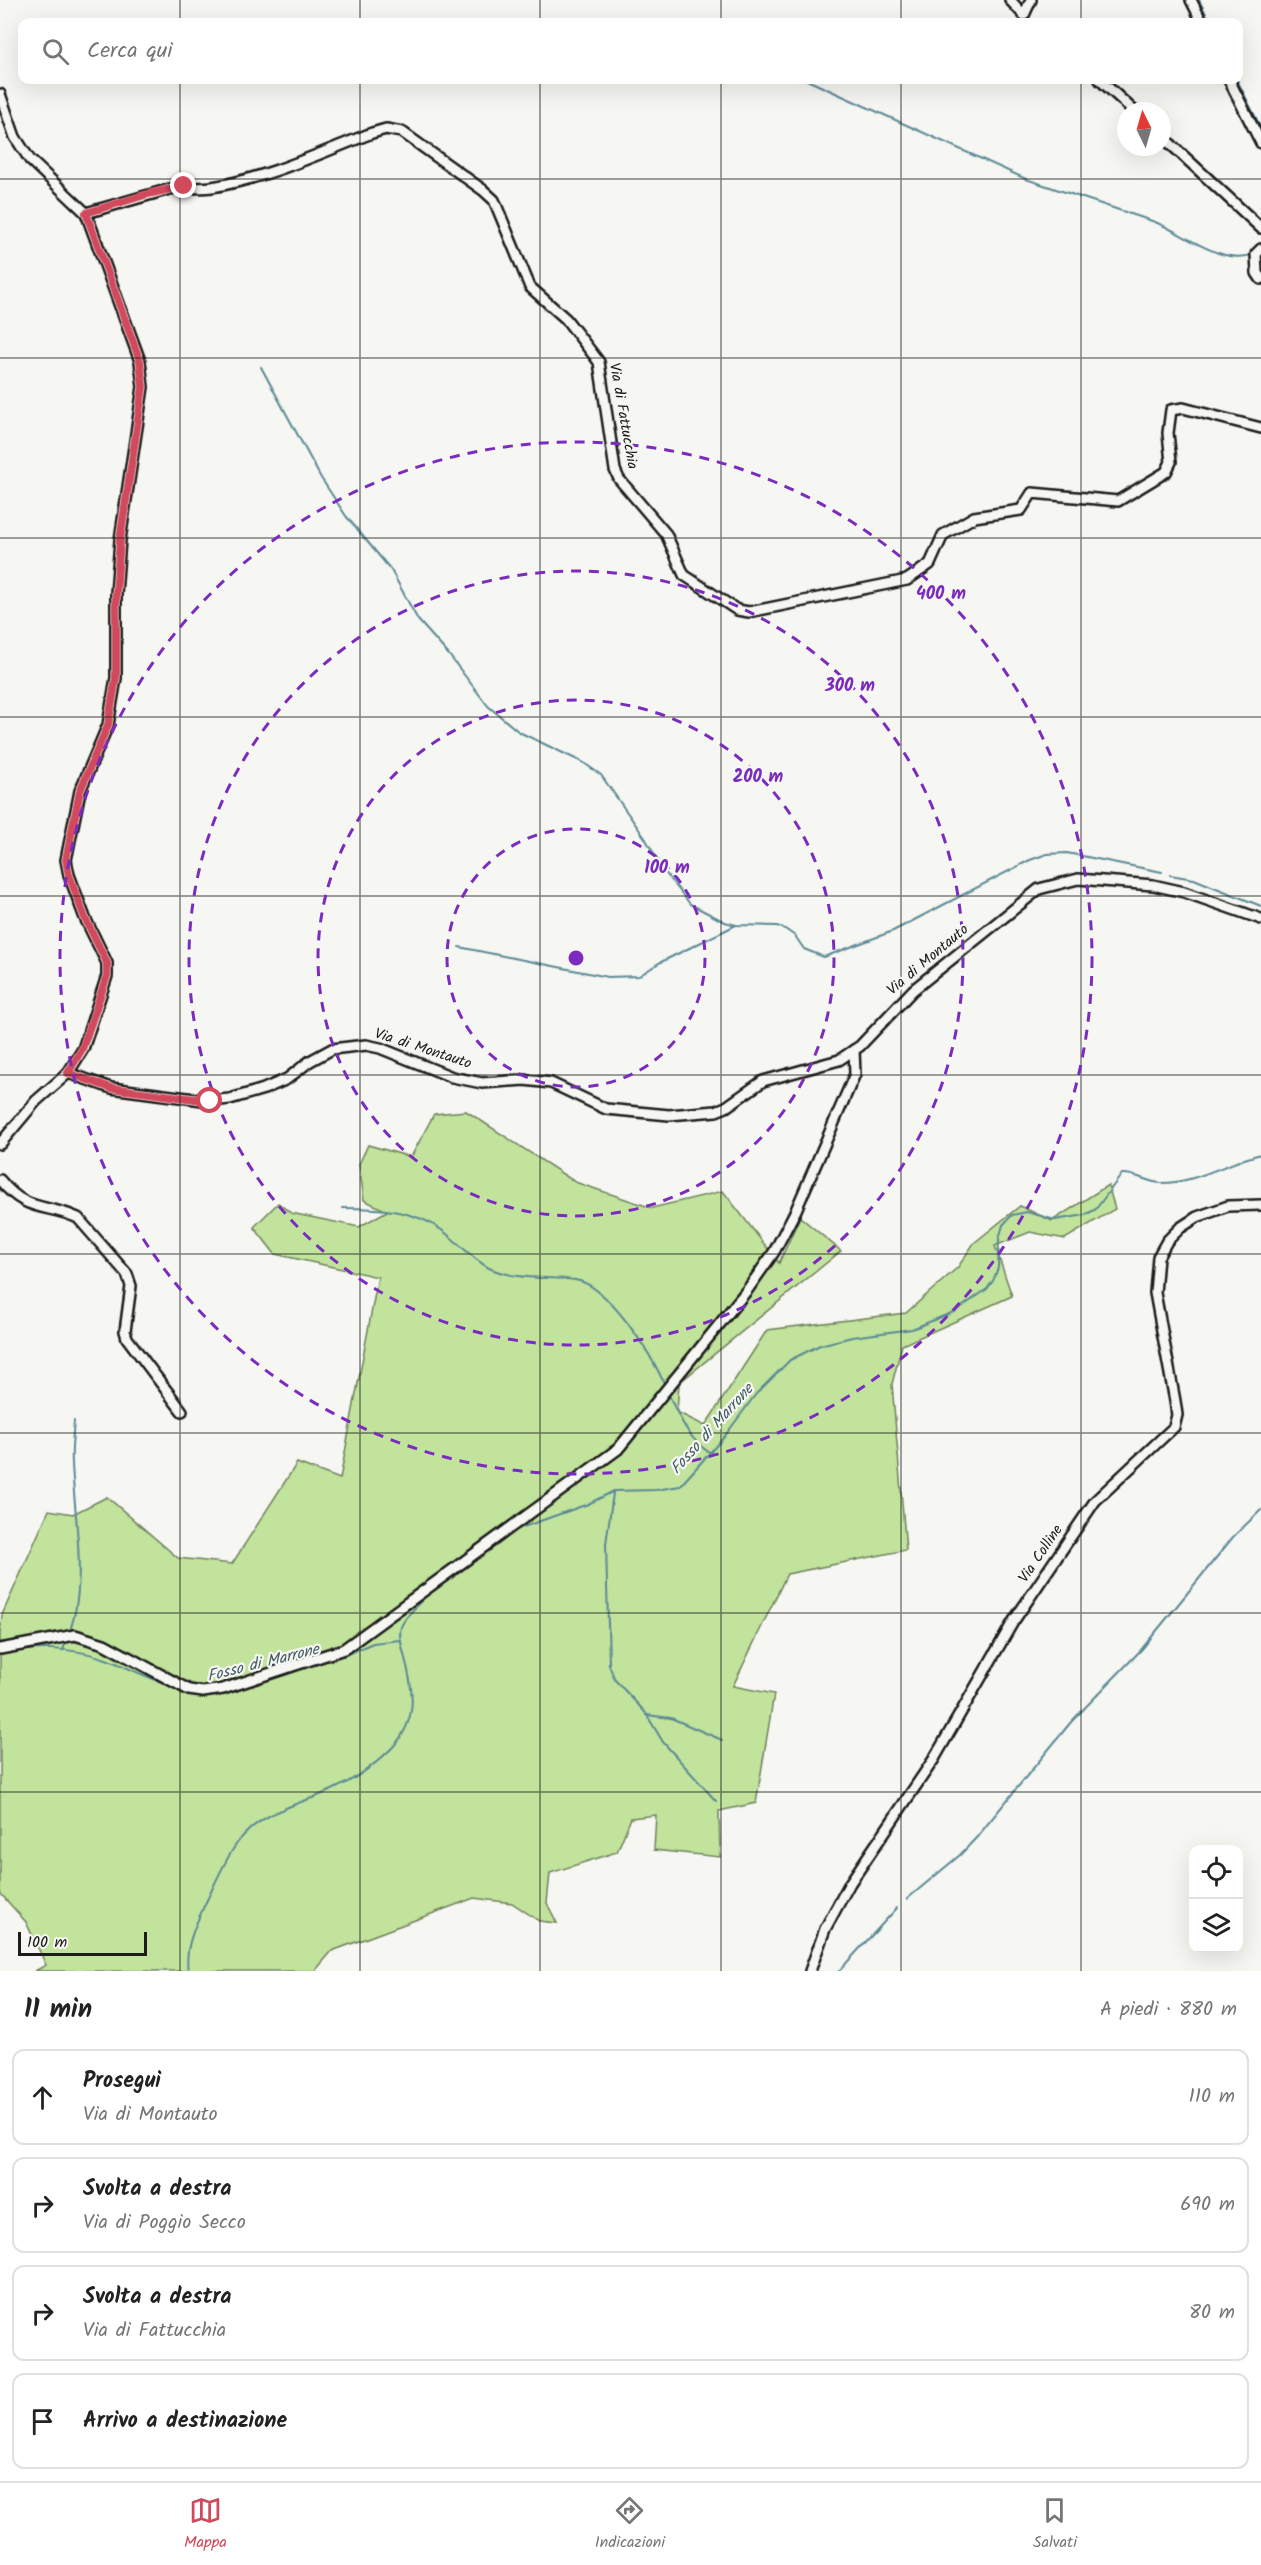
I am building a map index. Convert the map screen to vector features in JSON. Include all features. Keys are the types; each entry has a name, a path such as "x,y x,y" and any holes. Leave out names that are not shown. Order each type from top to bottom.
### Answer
{"street":[{"path":"1010,0 1024,15 1031,0"},
{"path":"1191,0 1200,18"},
{"path":"1104,84 1124,102"},
{"path":"1231,84 1261,143"},
{"path":"0,94 15,136 30,160 86,213 140,361 143,387 120,540 116,594 116,678 108,725 80,791 66,860 69,875 85,918 107,963 107,976 82,1049 68,1073 36,1101 0,1143"},
{"name":"Via di Fattucchia","path":"86,213 184,186 209,188 261,176 372,133 386,129 402,132 494,200 530,287 566,319 599,362 615,470 619,479 666,534 684,575 737,610 749,612 907,580 930,564 943,535 974,517 1021,510 1032,493 1118,501 1166,472 1171,462 1168,433 1171,410 1184,408 1261,428"},
{"path":"1171,144 1261,228"},
{"path":"1261,249 1256,254 1257,273 1261,279"},
{"name":"Via di Montauto","path":"68,1073 111,1088 210,1101 230,1099 264,1089 287,1079 332,1049 366,1045 380,1048 452,1077 482,1083 524,1080 552,1083 606,1109 669,1115 716,1112 763,1081 839,1060 860,1046 913,990 1039,889 1078,879 1153,885 1184,892 1261,919"},
{"path":"0,1649 75,1635 104,1644 140,1662 171,1682 189,1690 203,1692 223,1689 344,1649 618,1449 748,1288 774,1252 796,1209 855,1074 854,1050"},
{"path":"0,1180 7,1189 35,1207 78,1218 127,1274 131,1286 125,1331 127,1338 182,1411"},
{"name":"Via Colline","path":"810,1971 825,1929 850,1883 934,1759 1013,1622 1095,1501 1174,1427 1177,1415 1155,1293 1158,1257 1167,1241 1180,1228 1197,1217 1228,1206 1261,1205"}],"green space":[{"path":"466,1111 575,1182 652,1208 723,1191 779,1263 800,1217 841,1251 679,1383 677,1412 705,1426 767,1330 906,1313 958,1267 974,1243 1020,1206 1052,1221 1108,1185 1115,1209 1065,1239 1030,1232 995,1246 1012,1296 902,1345 892,1384 906,1550 787,1574 733,1686 774,1694 756,1803 719,1811 720,1857 654,1850 656,1815 631,1818 617,1852 550,1873 547,1903 557,1923 539,1921 512,1903 474,1898 332,1951 315,1971 35,1971 46,1965 26,1922 0,1893 0,1634 2,1615 49,1510 73,1514 107,1497 178,1558 232,1564 297,1463 340,1479 378,1277 275,1254 254,1227 278,1203 291,1213 359,1227 387,1211 364,1200 359,1164 368,1145 411,1157 434,1114"}],"waterway":[{"path":"1199,0 1208,18"},
{"path":"816,84 1026,179 1155,222 1216,252 1242,257 1253,254"},
{"path":"1239,84 1261,128"},
{"path":"261,367 321,478 346,516 391,570 418,620 449,655 488,706 519,732 584,763 601,775 645,838 664,871 690,904 725,922 736,925 777,926 785,929 795,936 804,949 824,957 893,931 1030,860 1047,854 1067,853 1162,872"},
{"path":"1170,875 1194,879 1261,906"},
{"path":"459,947 608,977 639,976 659,963 736,925"},
{"name":"Fosso di Marrone","path":"512,1531 588,1504 614,1491 656,1490 680,1486 724,1437 756,1394 790,1360 820,1345 852,1337 912,1329 956,1311 987,1289 998,1268 999,1239 1003,1225 1012,1215 1027,1212 1055,1220 1085,1215 1096,1209 1122,1174 1157,1183 1175,1182 1200,1176 1261,1154"},
{"path":"342,1208 381,1209 420,1218 443,1231 483,1264 500,1272 510,1275 575,1280 588,1284 615,1307 628,1323 665,1385"},
{"path":"668,1393 691,1435 711,1453"},
{"path":"69,1633 75,1614 79,1571 72,1458 74,1421"},
{"path":"613,1493 606,1544 609,1665 615,1680 645,1712 663,1742 716,1801"},
{"path":"907,1899 960,1855 977,1837 1071,1722 1141,1650 1233,1537 1261,1510"},
{"path":"188,1971 189,1944 198,1919 229,1856 246,1833 276,1812 330,1791 359,1775 392,1748 400,1737 406,1727 412,1705 400,1631 411,1612 433,1589"},
{"path":"63,1650 67,1639"},
{"name":"Fosso di Marrone","path":"291,1671 347,1654 373,1643 400,1640"},
{"name":"Fosso di Marrone","path":"0,1655 39,1649 80,1652 106,1659 171,1685"},
{"path":"646,1715 671,1718 722,1740"},
{"path":"839,1971 897,1908"}],"route":[{"path":"184,186 115,203 86,213 140,361 143,387 120,540 116,594 116,678 108,725 80,791 66,860 69,875 85,918 107,963 107,976 82,1049 68,1073 111,1088 210,1101"}]}
